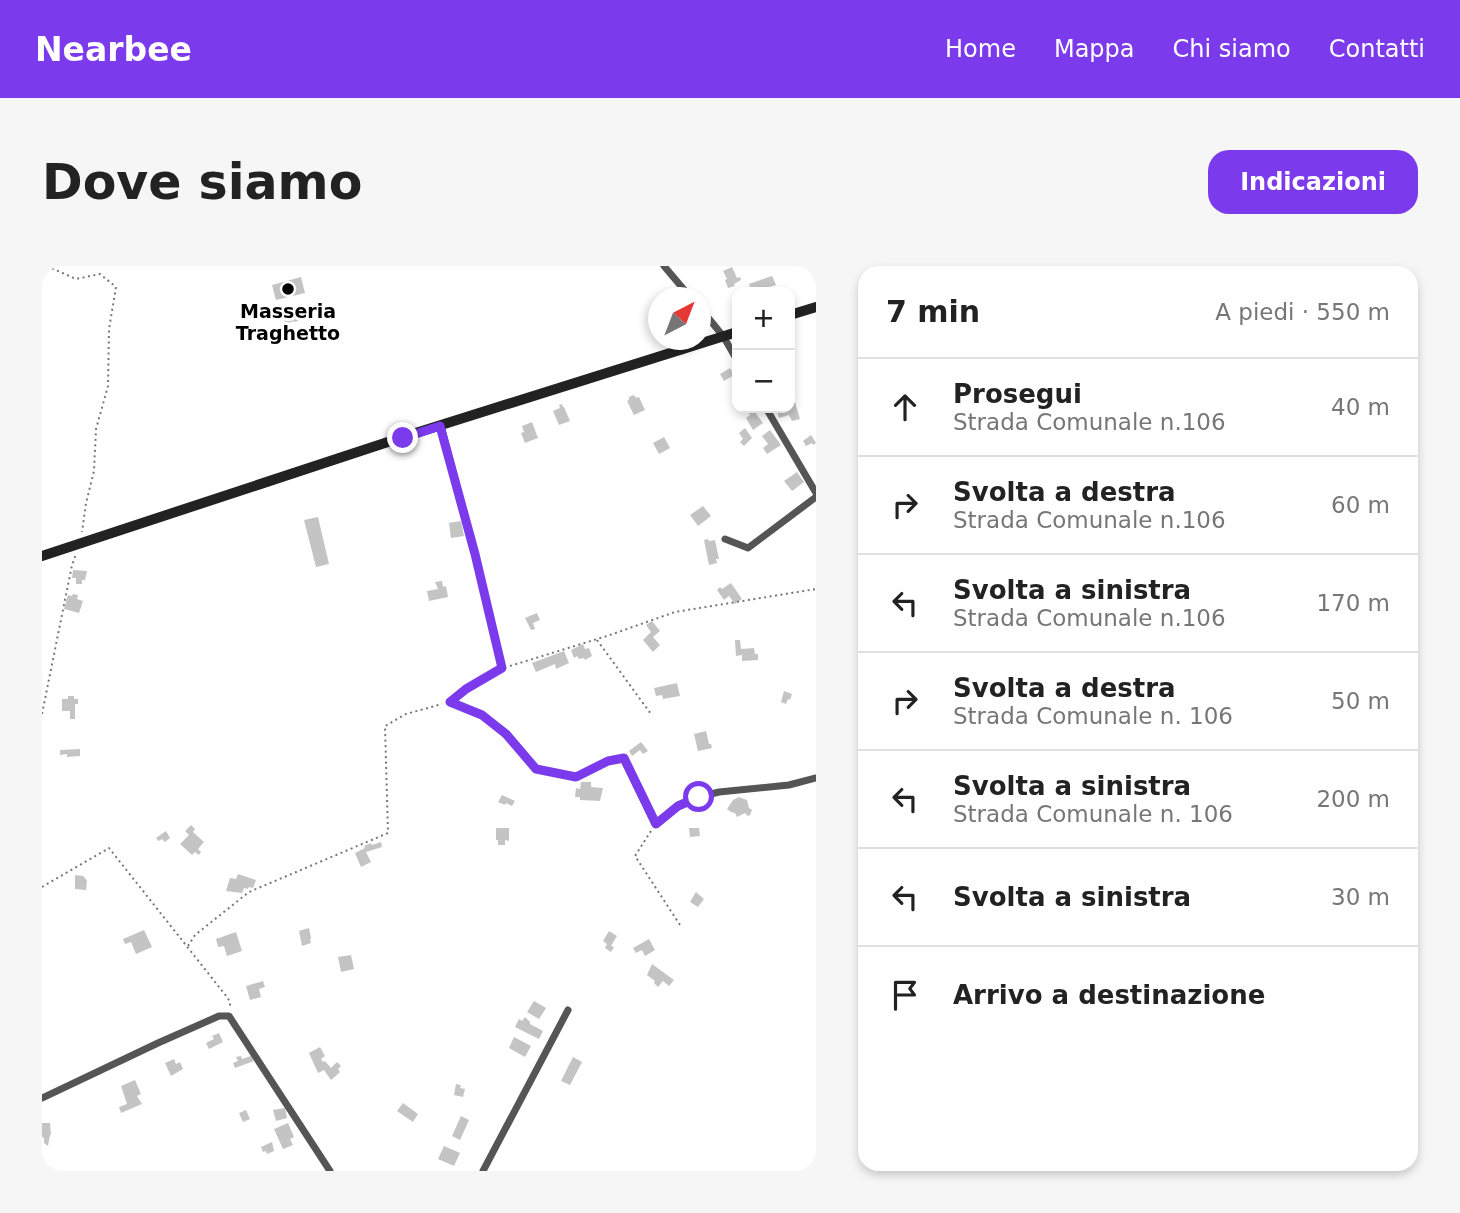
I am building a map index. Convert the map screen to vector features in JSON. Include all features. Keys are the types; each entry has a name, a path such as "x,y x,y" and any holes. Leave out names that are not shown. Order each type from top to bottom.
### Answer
{"main road":[{"path":"795,313 816,307"},
{"path":"42,556 732,333"}],"street":[{"path":"664,266 682,287"},
{"path":"711,321 732,351"},
{"path":"725,539 748,548 816,495 769,413"},
{"path":"440,426 475,554 502,668 466,689 450,702 482,715 506,734 536,769 576,777 608,761 624,758 656,824 678,806 699,797 719,792 789,785 816,778"},
{"path":"484,1171 568,1010"},
{"path":"42,1098 182,1032 219,1016 229,1016 330,1171"}],"path":[{"path":"42,714 94,471 96,429 108,386 109,329 116,287 100,274 76,279 47,266"},
{"path":"502,668 597,639 675,611 816,589"},
{"path":"597,639 651,714"},
{"path":"188,946 195,934 249,892 388,833 385,726 406,714 450,702"},
{"path":"656,824 635,856 680,925"},
{"path":"42,887 109,848 227,997 230,1002 229,1016"}],"building":[{"path":"732,267 737,278 740,277 741,280 728,288 723,271"},
{"path":"772,276 776,285 750,287 749,284"},
{"name":"Masseria Traghetto","path":"301,277 305,293 276,300 272,285"},
{"path":"311,313 312,317 294,322 286,324 284,320"},
{"path":"730,368 732,372 732,376 724,381 720,374"},
{"path":"634,395 639,397 645,410 634,415 627,401"},
{"path":"795,402 800,419 792,421 789,415 779,418 778,413 795,413"},
{"path":"562,404 570,421 559,425 553,411"},
{"path":"749,413 756,413 763,423 753,430 746,418"},
{"path":"532,422 538,438 525,443 521,433 524,432 522,426"},
{"path":"745,428 752,438 744,446 740,442 743,439 739,433"},
{"path":"770,430 781,445 767,454 763,448 768,444 762,436"},
{"path":"811,435 816,443 806,446 803,441"},
{"path":"664,437 670,448 659,454 653,443"},
{"path":"797,472 804,482 792,491 784,481"},
{"path":"703,506 711,516 698,526 690,515"},
{"path":"318,517 329,564 316,567 304,520"},
{"path":"461,521 464,536 451,538 449,523"},
{"path":"704,540 715,540 719,559 716,559 717,563 709,565"},
{"path":"73,570 87,571 82,584 76,584 76,578 72,578"},
{"path":"442,581 448,597 429,601 427,591 438,589 435,582"},
{"path":"731,583 742,599 735,604 729,596 724,600 717,590"},
{"path":"73,594 83,601 79,613 64,609 68,595"},
{"path":"537,613 540,620 533,623 535,629 531,630 525,618"},
{"path":"652,621 660,631 653,637 660,645 653,652 643,640 651,632 646,625"},
{"path":"735,640 740,640 741,649 754,648 758,660 742,661 742,655 736,656"},
{"path":"583,644 585,649 589,648 592,656 585,660 577,656 574,658 571,650"},
{"path":"564,651 569,663 556,669 555,664 536,672 532,663"},
{"path":"677,683 680,696 663,699 662,695 656,696 654,688"},
{"path":"784,691 792,694 786,704 781,702"},
{"path":"68,696 78,699 78,704 75,704 75,719 70,719 70,711 62,711 62,699 68,699"},
{"path":"706,731 712,748 698,751 694,734"},
{"path":"641,742 648,751 643,754 640,750 632,756 629,751"},
{"path":"80,749 80,756 60,755 60,750"},
{"path":"581,782 591,782 591,787 603,788 600,801 580,800 580,797 575,797 576,788 580,789"},
{"path":"502,795 515,801 512,806 498,802"},
{"path":"739,797 747,800 752,810 750,815 745,813 737,817 727,809 733,800"},
{"path":"191,825 195,829 193,832 204,842 198,849 201,852 199,855 195,852 192,855 180,844 189,835 185,831"},
{"path":"496,828 509,828 509,841 505,840 505,845 498,845"},
{"path":"689,828 699,828 700,836 690,837"},
{"path":"166,831 170,838 165,842 156,838"},
{"path":"381,842 382,847 366,852 371,862 361,867 355,853 371,843"},
{"path":"238,874 256,880 253,888 244,888 242,893 226,891 230,878 236,879"},
{"path":"75,875 85,878 86,890 75,889"},
{"path":"696,892 704,899 698,907 690,902"},
{"path":"309,928 311,943 302,946 299,931"},
{"path":"144,930 152,947 136,954 131,942 125,944 123,939"},
{"path":"609,931 617,936 611,946 614,947 611,952 605,948 607,944 603,941"},
{"path":"236,932 242,951 227,956 224,946 218,947 216,939"},
{"path":"649,939 655,950 645,956 642,950 636,953 633,948"},
{"path":"351,955 354,969 341,972 338,957"},
{"path":"652,964 674,980 669,986 663,981 658,987 647,975"},
{"path":"263,981 265,987 259,989 261,997 250,1000 246,986"},
{"path":"534,1001 546,1008 539,1019 527,1012"},
{"path":"525,1017 530,1024 543,1031 539,1039 515,1027 519,1019 522,1021"},
{"path":"219,1033 223,1042 209,1049 206,1043"},
{"path":"514,1037 531,1046 525,1057 509,1048"},
{"path":"320,1047 325,1056 321,1059 323,1062 331,1068 337,1062 341,1066 338,1069 340,1072 331,1080 324,1070 318,1073 309,1053"},
{"path":"241,1056 242,1059 251,1056 254,1061 235,1068 233,1063 238,1061 236,1057"},
{"path":"573,1057 582,1062 570,1085 561,1081"},
{"path":"174,1059 176,1064 180,1062 183,1069 171,1076 165,1063"},
{"path":"135,1080 141,1094 137,1096 142,1104 121,1113 119,1107 127,1104 121,1086"},
{"path":"456,1084 465,1089 463,1097 454,1095"},
{"path":"403,1103 418,1114 413,1122 397,1111"},
{"path":"285,1108 287,1118 276,1121 273,1110"},
{"path":"246,1110 250,1119 243,1122 239,1113"},
{"path":"461,1116 469,1120 460,1140 452,1136"},
{"path":"42,1123 50,1123 48,1146 42,1137"},
{"path":"288,1123 294,1137 290,1139 293,1145 283,1149 274,1129"},
{"path":"272,1142 274,1151 267,1154 266,1151 263,1152 261,1147"},
{"path":"444,1146 460,1153 454,1166 438,1159"}],"place":[{"name":"Masseria Traghetto","path":"288,289"}],"route":[{"path":"403,438 440,426 475,554 502,668 466,689 450,702 482,715 506,734 536,769 576,777 608,761 624,758 656,824 678,806 699,797"}]}
